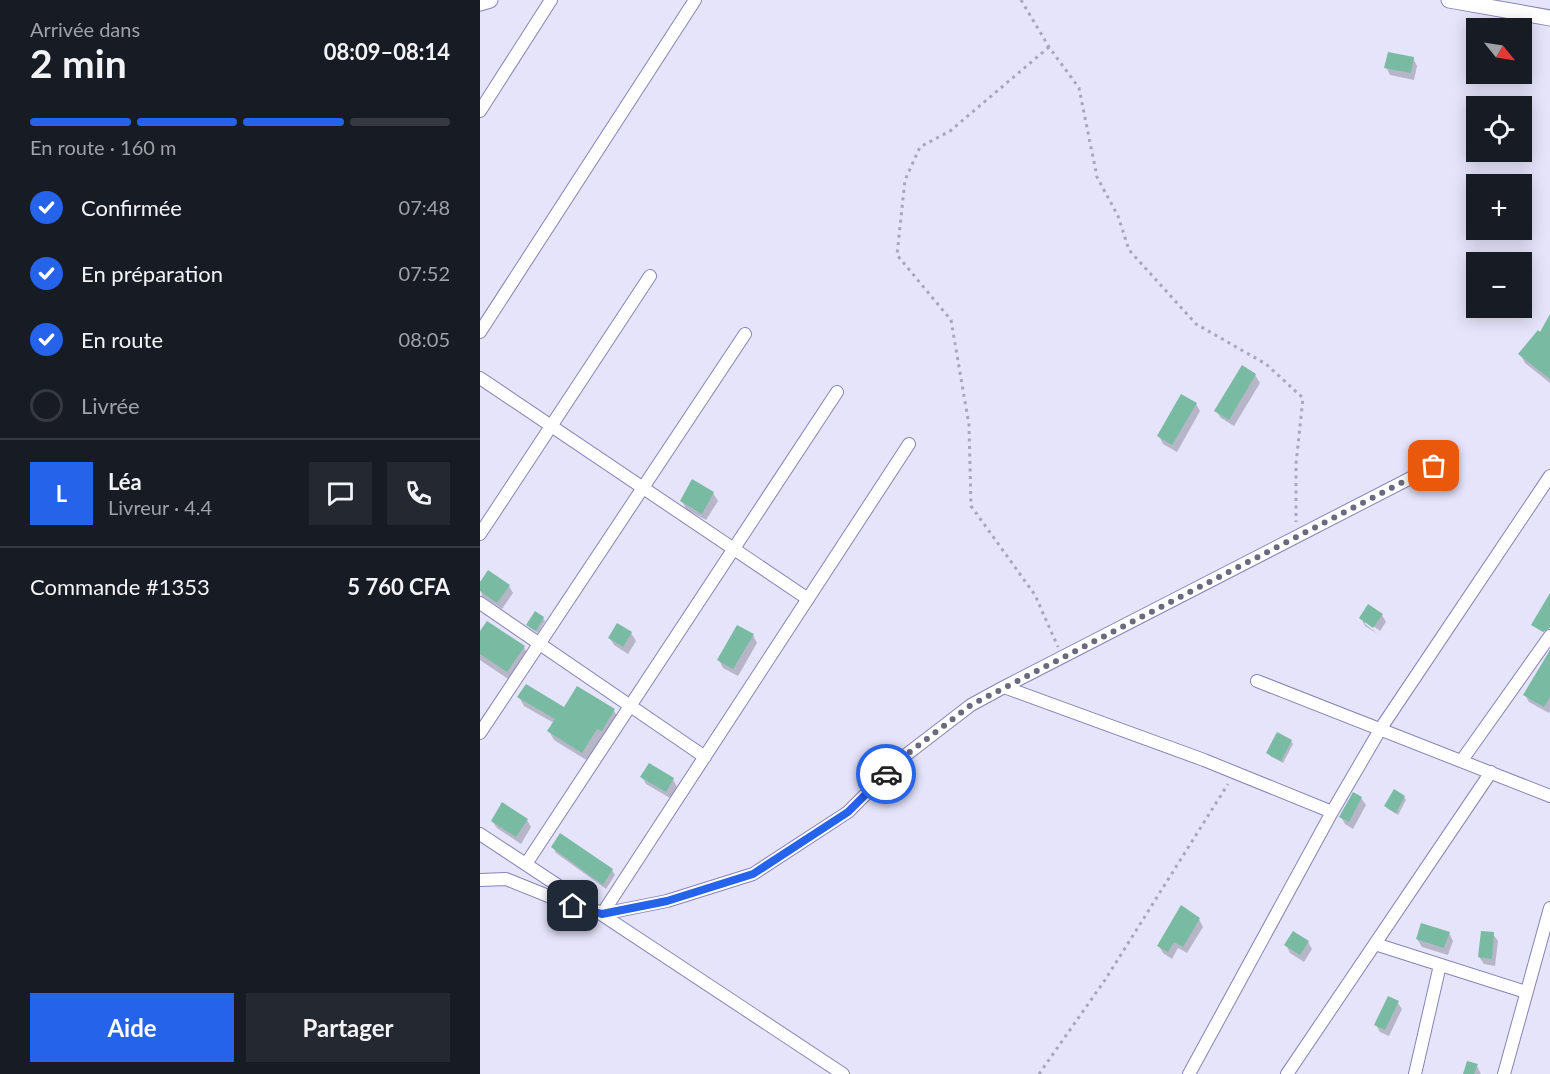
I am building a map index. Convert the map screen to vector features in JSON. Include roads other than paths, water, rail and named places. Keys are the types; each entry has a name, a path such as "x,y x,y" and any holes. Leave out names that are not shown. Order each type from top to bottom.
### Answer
{"street":[{"path":"480,3 490,0"},
{"path":"480,111 552,0"},
{"path":"480,332 695,0"},
{"path":"1449,0 1501,5 1550,18"},
{"path":"480,534 650,276"},
{"path":"480,733 745,334"},
{"path":"480,378 808,599"},
{"path":"526,864 837,392"},
{"path":"602,914 909,444"},
{"path":"480,880 506,879 573,906 602,914 667,901 753,874 848,812 902,758 971,705 1434,466"},
{"path":"1189,1074 1332,812 1381,728 1550,476"},
{"path":"480,603 705,757"},
{"path":"1462,760 1550,636"},
{"path":"1257,681 1550,795"},
{"path":"1004,687 1234,772 1332,812"},
{"path":"1287,1074 1491,772"},
{"path":"480,834 843,1074"},
{"path":"1504,1074 1550,908"},
{"path":"1375,944 1526,992"},
{"path":"1415,1074 1440,965"}]}
